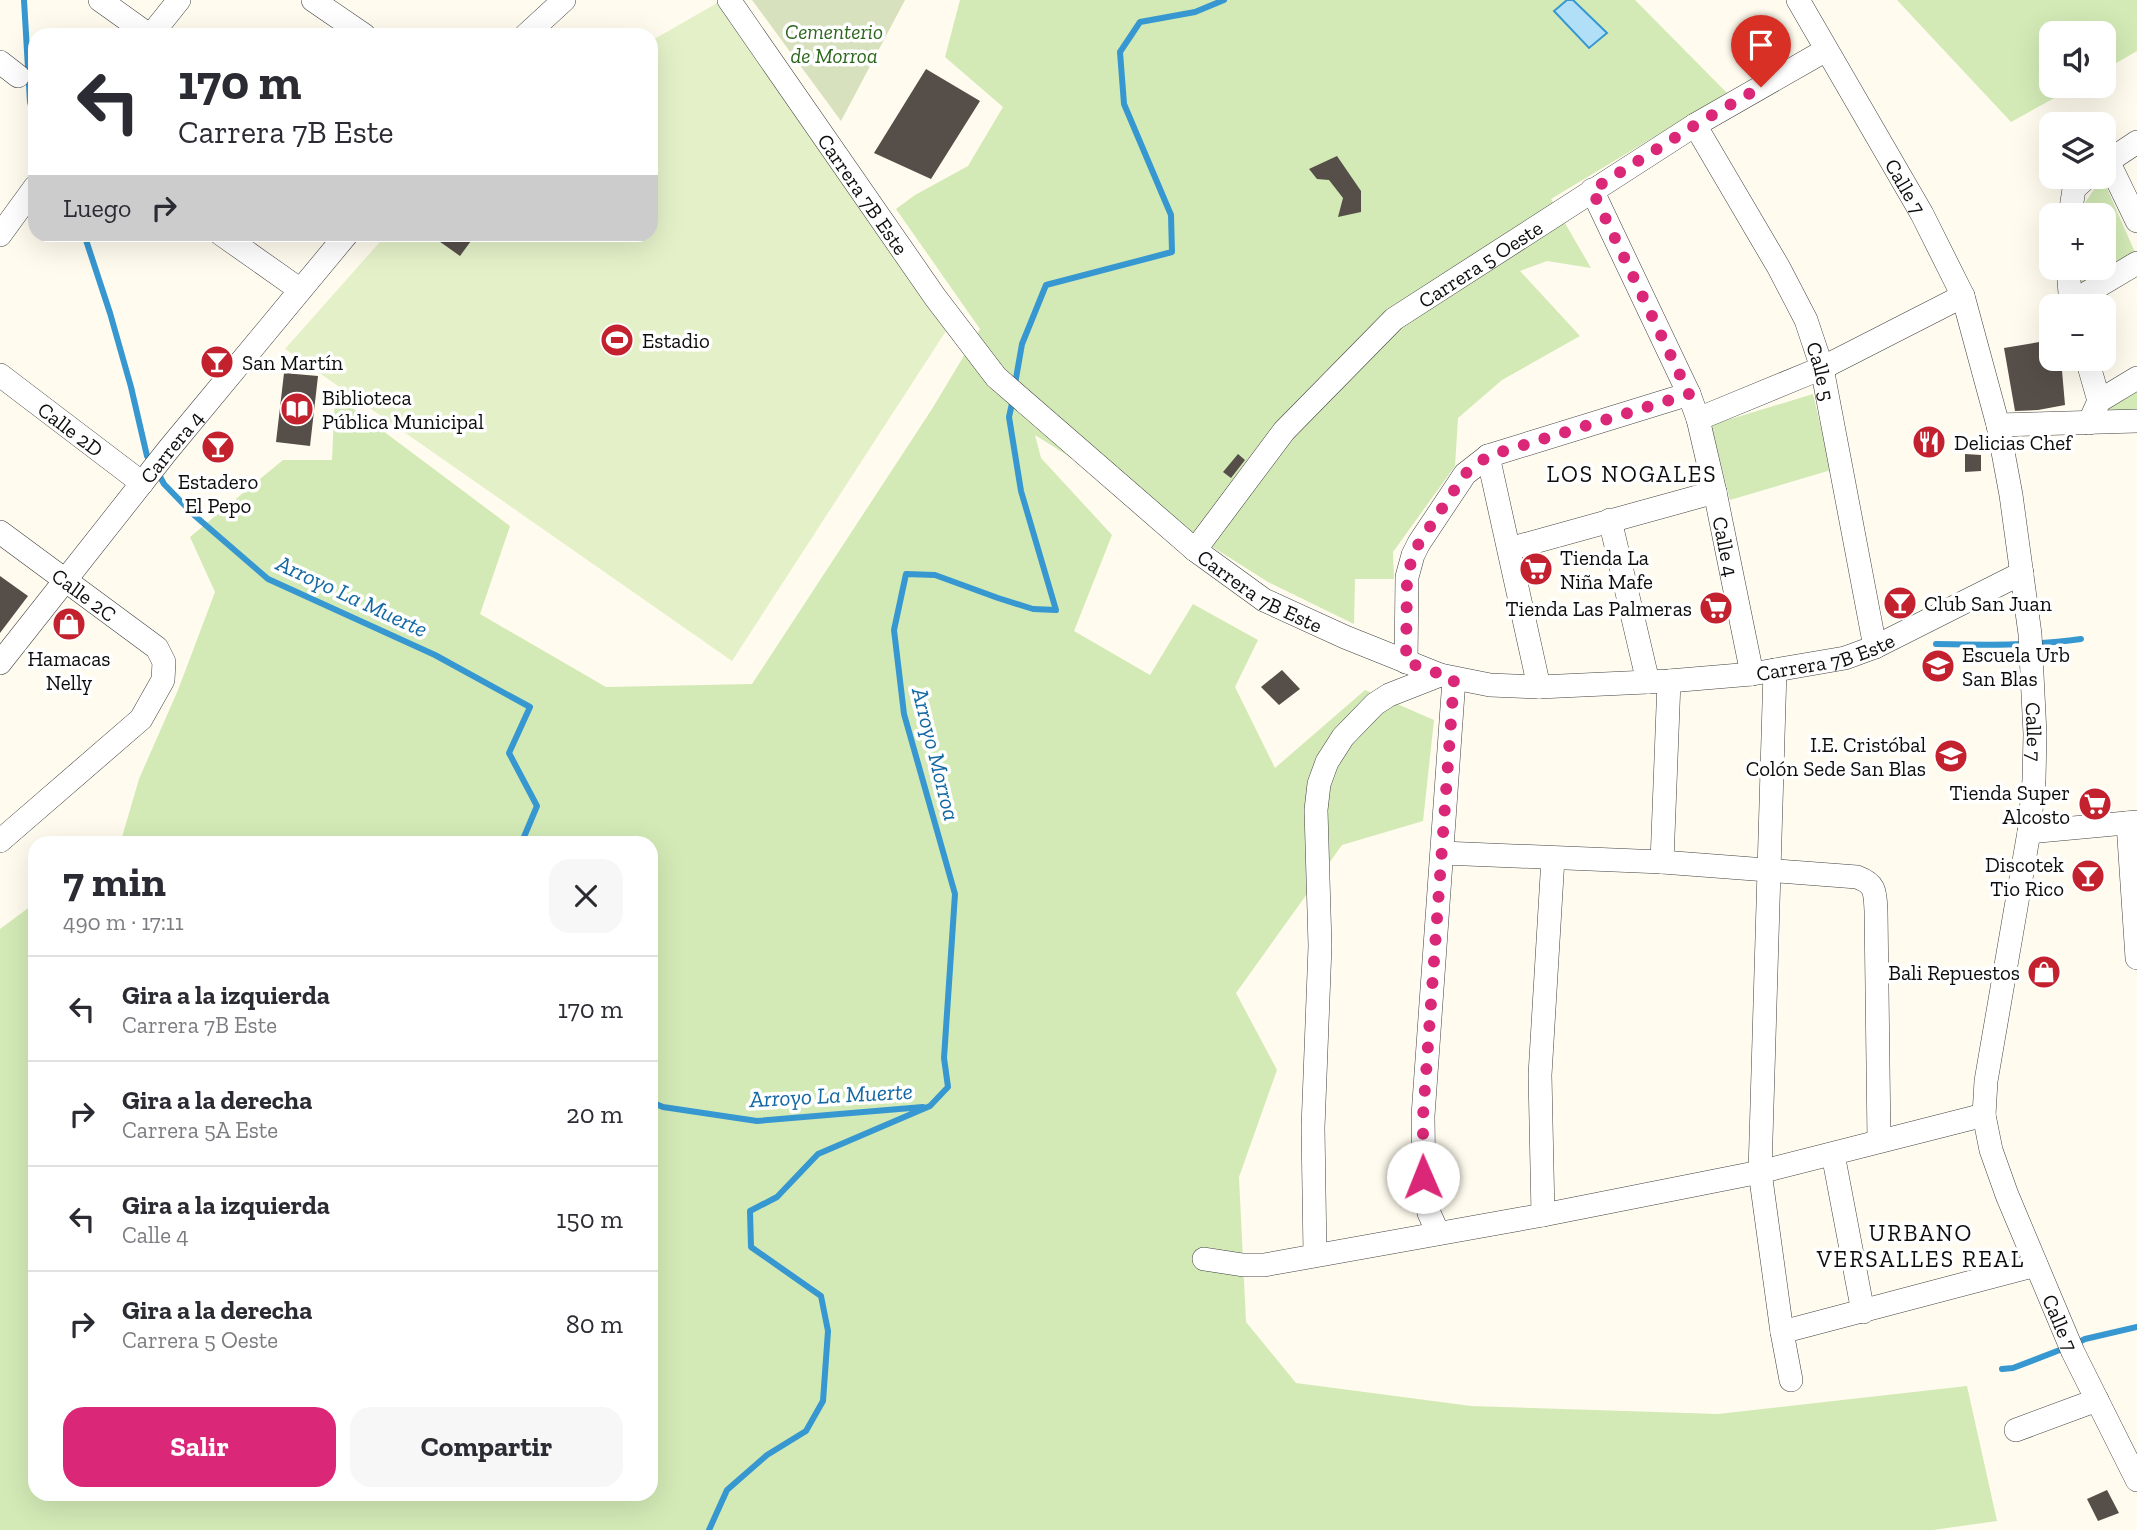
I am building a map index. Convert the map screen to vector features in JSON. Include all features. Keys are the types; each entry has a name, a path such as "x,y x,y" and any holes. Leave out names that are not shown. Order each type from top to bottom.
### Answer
{"street":[{"path":"100,0 140,28"},
{"path":"156,28 179,0"},
{"path":"313,0 354,28"},
{"path":"529,0 554,4"},
{"name":"Carrera 7B Este","path":"729,0 935,297 996,377 1195,550 1264,600 1345,637 1447,677 1489,685 1539,687 1659,682 1752,674 1845,658 1875,646 2022,573"},
{"name":"Calle 7","path":"1798,0 1922,214 1963,296 1998,425 2011,495 2031,643 2035,734 2029,832 1986,1081 1984,1115 1991,1150 2036,1265 2070,1346 2137,1480"},
{"path":"532,28 554,4"},
{"name":"Carrera 5 Oeste","path":"1195,550 1284,431 1394,319 1695,125 1826,50"},
{"name":"Calle 5","path":"1695,125 1784,279 1805,320 1822,368 1875,646"},
{"path":"2116,156 2137,142"},
{"path":"2116,182 2137,221"},
{"name":"Calle 4","path":"1592,190 1689,394 1698,419 1752,674"},
{"path":"3,225 28,195"},
{"path":"232,242 299,289"},
{"name":"Carrera 4","path":"0,663 167,450 340,242"},
{"path":"2086,294 2137,263"},
{"path":"1698,419 1822,368 1963,296"},
{"path":"2090,371 2099,401"},
{"name":"Calle 2D","path":"0,375 147,477"},
{"path":"2089,423 2099,401 2137,378"},
{"path":"1406,662 1407,577 1413,555 1465,474 1488,456 1689,394"},
{"path":"1998,425 2137,421"},
{"path":"1488,456 1539,687"},
{"path":"1508,549 1715,492"},
{"path":"1610,520 1659,682 1662,862"},
{"name":"Calle 2C","path":"0,532 157,648 164,662 163,680 141,719 0,841"},
{"path":"1775,670 1760,1172 1791,1380"},
{"path":"1315,1255 1313,1128 1320,946 1316,810 1319,785 1327,762 1343,737 1375,704 1389,695 1447,677 1442,853 1422,1151 1424,1193 1438,1233"},
{"path":"2029,832 2132,823 2137,958"},
{"path":"1442,853 1662,862 1857,877 1867,881 1873,886 1876,911 1879,1141"},
{"path":"1543,1215 1540,1075 1553,858"},
{"path":"1204,1259 1264,1265 1543,1215 1760,1172 1984,1115"},
{"path":"1833,1154 1863,1312"},
{"path":"1782,1332 2036,1265"},
{"path":"2016,1430 2097,1400"}],"green space":[{"name":"Cementerio de Morroa","path":"752,0 905,0 841,121"},
{"path":"960,0 1635,0 1727,93 1551,199 1591,268 1547,261 1520,271 1580,336 1502,380 1458,418 1455,466 1393,552 1394,579 1355,579 1354,624 1268,582 1035,435 1041,458 1112,535 1074,631 1150,675 1193,604 1258,640 1235,687 1275,768 1365,690 1434,720 1423,821 1342,845 1236,993 1277,1070 1239,1177 1246,1322 1296,1383 1471,1406 1718,1414 1967,1386 1997,1521 1933,1530 0,1530 0,929 28,908 28,1501 658,1501 658,836 122,836 139,779 178,690 215,592 190,537 283,460 332,460 335,395 510,526 480,614 606,687 752,684 932,409 980,329 896,209 915,195 968,166 1003,107 945,57"},
{"path":"1897,0 2137,0 2137,51 2116,63 2116,21 2039,21 2039,98 2054,98 2011,122"},
{"name":"Estadio","path":"717,3 946,331 732,661 285,349 380,242 658,242 658,37"},
{"path":"2094,189 2107,189 2113,203 2085,203"},
{"path":"2116,209 2137,257 2116,269"},
{"path":"2077,280 2097,280 2078,291"},
{"path":"2137,391 2137,413 2101,411"},
{"path":"1813,394 1831,470 1730,500 1711,425"}],"water":[{"path":"1567,0 1573,0 1607,33 1589,48 1554,11"}],"building":[{"path":"926,69 980,101 931,179 874,153"},
{"path":"1337,156 1361,191 1361,212 1338,217 1343,198 1329,180 1317,179 1309,169"},
{"path":"440,242 470,242 460,256"},
{"path":"2039,342 2039,371 2062,371 2065,405 2015,411 2004,348"},
{"name":"Biblioteca Pública Municipal","path":"284,373 318,376 310,446 276,442"},
{"path":"1238,454 1245,460 1231,478 1223,472"},
{"path":"1965,454 1981,455 1981,471 1965,472"},
{"path":"0,576 28,596 0,633"},
{"path":"1282,670 1300,689 1279,705 1261,687"},
{"path":"2107,1490 2119,1513 2098,1521 2087,1499"}],"waterway":[{"name":"Arroyo La Muerte","path":"24,0 28,68"},
{"name":"Arroyo Morroa","path":"1015,384 1022,344 1046,285 1172,252 1171,215 1124,104 1120,52 1140,22 1195,12 1224,0"},
{"name":"Arroyo La Muerte","path":"87,242 131,387 147,456 152,464"},
{"name":"Arroyo Morroa","path":"709,1530 727,1490 767,1455 806,1431 823,1401 828,1331 821,1296 751,1247 750,1211 777,1197 818,1154 930,1106 948,1087 944,1058 955,894 904,714 894,630 906,574 935,575 1033,609 1056,610 1021,491 1009,417 1013,399"},
{"name":"Arroyo La Muerte","path":"158,473 164,484 194,515 268,579 435,655 530,707 509,753 537,806 524,836"},
{"path":"1936,644 2026,644 2081,639"},
{"name":"Arroyo La Muerte","path":"658,1105 757,1121 923,1107"},
{"path":"2075,1344 2085,1339 2137,1327"},
{"path":"2002,1369 2013,1368 2065,1348"}],"place":[{"name":"Estadio","path":"617,340"},
{"name":"San Martín","path":"217,362"},
{"name":"Biblioteca Pública Municipal","path":"297,409"},
{"name":"Delicias Chef","path":"1929,442"},
{"name":"Estadero El Pepo","path":"218,447"},
{"name":"Tienda La Niña Mafe","path":"1536,569"},
{"name":"Club San Juan","path":"1900,603"},
{"name":"Tienda Las Palmeras","path":"1716,608"},
{"name":"Hamacas Nelly","path":"69,624"},
{"name":"Escuela Urb San Blas","path":"1938,666"},
{"name":"I.E. Cristóbal Colón Sede San Blas","path":"1951,756"},
{"name":"Tienda Super Alcosto","path":"2095,804"},
{"name":"Discotek Tio Rico","path":"2088,876"},
{"name":"Bali Repuestos","path":"2044,972"}],"district":[{"name":"LOS NOGALES","path":"1632,474"},
{"name":"URBANO VERSALLES REAL","path":"1921,1246"}],"route":[{"path":"1423,1177 1423,1116 1454,679 1406,662 1407,577 1413,555 1465,474 1488,456 1689,394 1592,190 1761,87"}]}
